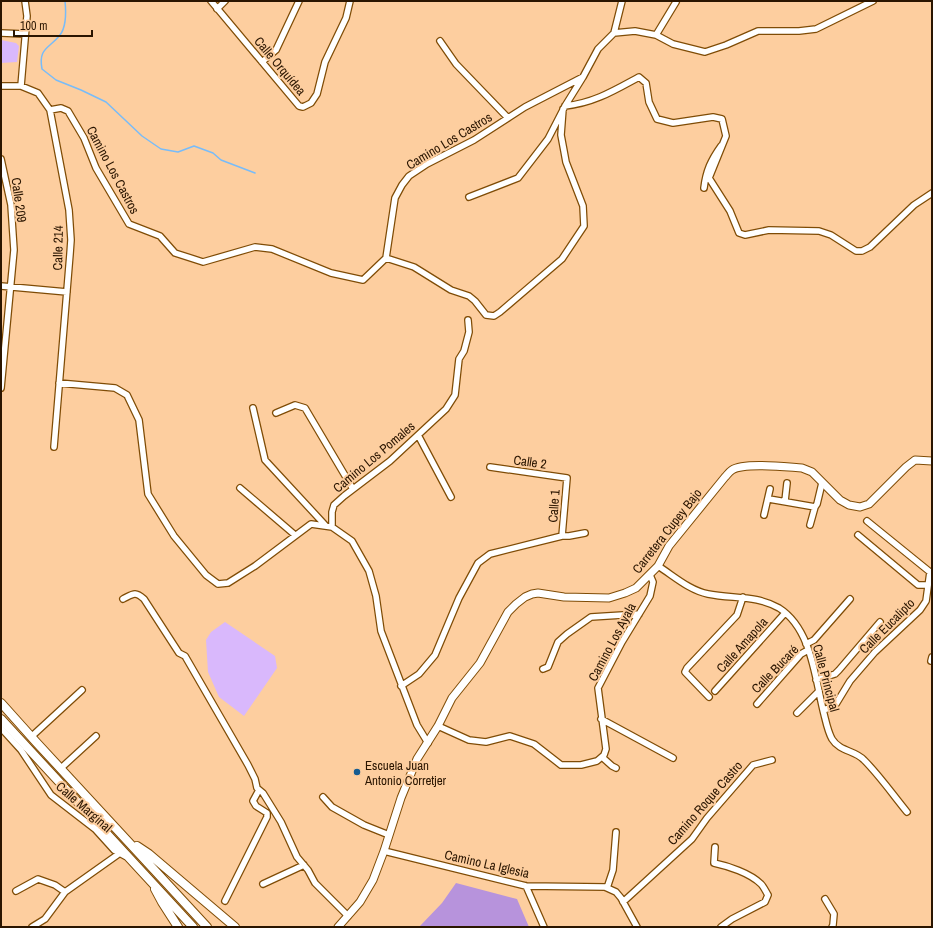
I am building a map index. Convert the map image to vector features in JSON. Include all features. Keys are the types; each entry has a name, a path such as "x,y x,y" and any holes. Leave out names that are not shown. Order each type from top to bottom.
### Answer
{"main road":[{"path":"1,702 60,769 207,927"},
{"path":"1,719 193,927"},
{"path":"128,841 149,854 235,927"},
{"path":"151,881 178,927"}],"street":[{"path":"21,86 27,16 25,1"},
{"name":"Calle Orquídea","path":"211,1 299,106 303,107 310,103 317,94 325,62 346,18 350,1"},
{"path":"218,9 225,1"},
{"path":"262,62 276,50 299,1"},
{"path":"469,197 518,178 548,139 564,108 584,77 598,49 614,33 622,1"},
{"path":"614,33 635,31 656,35 673,44 705,52 726,45 758,30 799,31 816,29 873,1"},
{"path":"656,35 676,2"},
{"path":"1,33 25,34"},
{"path":"440,41 456,64 508,118"},
{"name":"Camino Los Castros","path":"50,110 61,108 68,111 84,138 96,168 129,224 160,236 175,253 203,262 255,247 272,249 331,273 363,280 386,258 395,198 409,176 428,164 474,140 524,107 584,77"},
{"path":"564,108 603,97 639,77 646,82 649,102 657,119 673,123 713,117 722,119 726,136 709,178 730,211 739,233 745,235 769,230 819,231 831,235 856,251 862,251 870,246 914,205 932,193"},
{"name":"Calle 214","path":"1,86 21,86 38,93 50,110 69,210 71,240 54,447"},
{"path":"386,258 414,267 451,290 469,296 486,315 494,316 498,314 562,259 584,226 583,206 566,162 561,135 564,108"},
{"path":"704,188 705,174 709,164 724,143"},
{"name":"Calle 209","path":"1,159 11,213 14,250 1,388"},
{"path":"1,286 67,292"},
{"name":"Camino Los Pomales","path":"329,527 334,505 390,461 446,409 455,395 459,359 464,351 469,332 468,320"},
{"path":"59,383 114,388 126,395 139,420 148,494 174,536 206,576 218,584 228,583 255,566 311,524 329,527"},
{"path":"276,413 295,405 304,408 353,489"},
{"path":"253,408 265,460 329,527 352,541 369,571 376,596 381,631 417,725 428,743"},
{"path":"418,435 451,497"},
{"name":"Carretera Cupey Bajo","path":"338,927 360,902 373,880 401,798 417,759 438,726 452,698 480,663 508,612 516,604 525,597 538,594 564,597 609,598 636,588 658,566 669,546 731,470 744,466 802,468 812,472 844,503 860,507 869,504 915,460 932,461"},
{"name":"Calle 2","path":"490,467 567,478"},
{"name":"Calle 1","path":"562,536 567,478"},
{"path":"784,501 787,483"},
{"path":"810,525 822,483"},
{"path":"240,488 295,535"},
{"path":"764,516 770,489"},
{"path":"769,498 815,506"},
{"name":"Calle Eucalipto","path":"823,710 833,707 836,704 850,681 875,652 920,610 926,601 930,572 867,522"},
{"path":"401,686 419,674 435,655 459,598 478,563 490,554 562,536 585,533"},
{"path":"858,535 918,585 928,585"},
{"name":"Calle Principal","path":"658,566 697,591 708,594 757,599 778,608 794,621 813,661 823,710 831,738 837,746 864,759 907,812"},
{"name":"Camino Los Ayala","path":"602,757 606,749 598,688 622,642 650,596 653,582 650,575"},
{"path":"123,599 133,594 139,594 144,599 178,653 185,656 248,765 255,779 257,788 263,793 281,822 297,857 304,865 315,883 348,916"},
{"path":"709,697 685,672 687,668 737,615 743,597"},
{"name":"Calle Bucaré","path":"757,704 850,599"},
{"name":"Calle Amapola","path":"715,691 785,613"},
{"path":"543,669 548,667 557,644 562,637 591,618 639,614"},
{"path":"816,680 835,674 880,622"},
{"path":"31,737 82,690"},
{"path":"797,713 819,691"},
{"path":"601,719 673,758"},
{"path":"438,726 469,740 486,742 510,736 534,744 561,765 581,766 597,761 602,757 616,768"},
{"name":"Calle Marginal","path":"1,728 21,750 51,795 95,829 114,850 129,857"},
{"path":"60,769 96,736"},
{"name":"Camino Roque Castro","path":"623,902 692,839 717,806 753,765 772,760"},
{"path":"225,901 267,817 267,813 256,806 252,801 259,790"},
{"path":"323,796 332,807 364,825 389,835"},
{"path":"616,832 613,870 607,888 616,892 637,927"},
{"path":"715,847 714,863 728,866 762,884 768,895 765,902 732,919 721,927"},
{"name":"Camino La Iglesia","path":"384,851 526,886 607,888"},
{"path":"32,927 45,919 65,892 120,853"},
{"path":"264,884 304,865"},
{"path":"16,891 38,879 54,884 65,892"},
{"path":"526,886 544,927"},
{"path":"825,899 834,914 832,927"}],"shaded area":[{"path":"1,40 16,43 19,46 17,62 1,63"},
{"path":"225,622 275,656 277,668 244,716 219,697 208,672 206,640 211,632"},
{"path":"456,883 517,899 529,927 388,927 420,926 442,903"}],"waterway":[{"path":"65,1 66,14 64,27 56,40 45,49 41,62 42,69 56,80 106,102 142,136 161,149 178,152 194,146 213,153 221,160 255,173"}],"place":[{"name":"Escuela Juan Antonio Corretjer","path":"357,772"}]}
